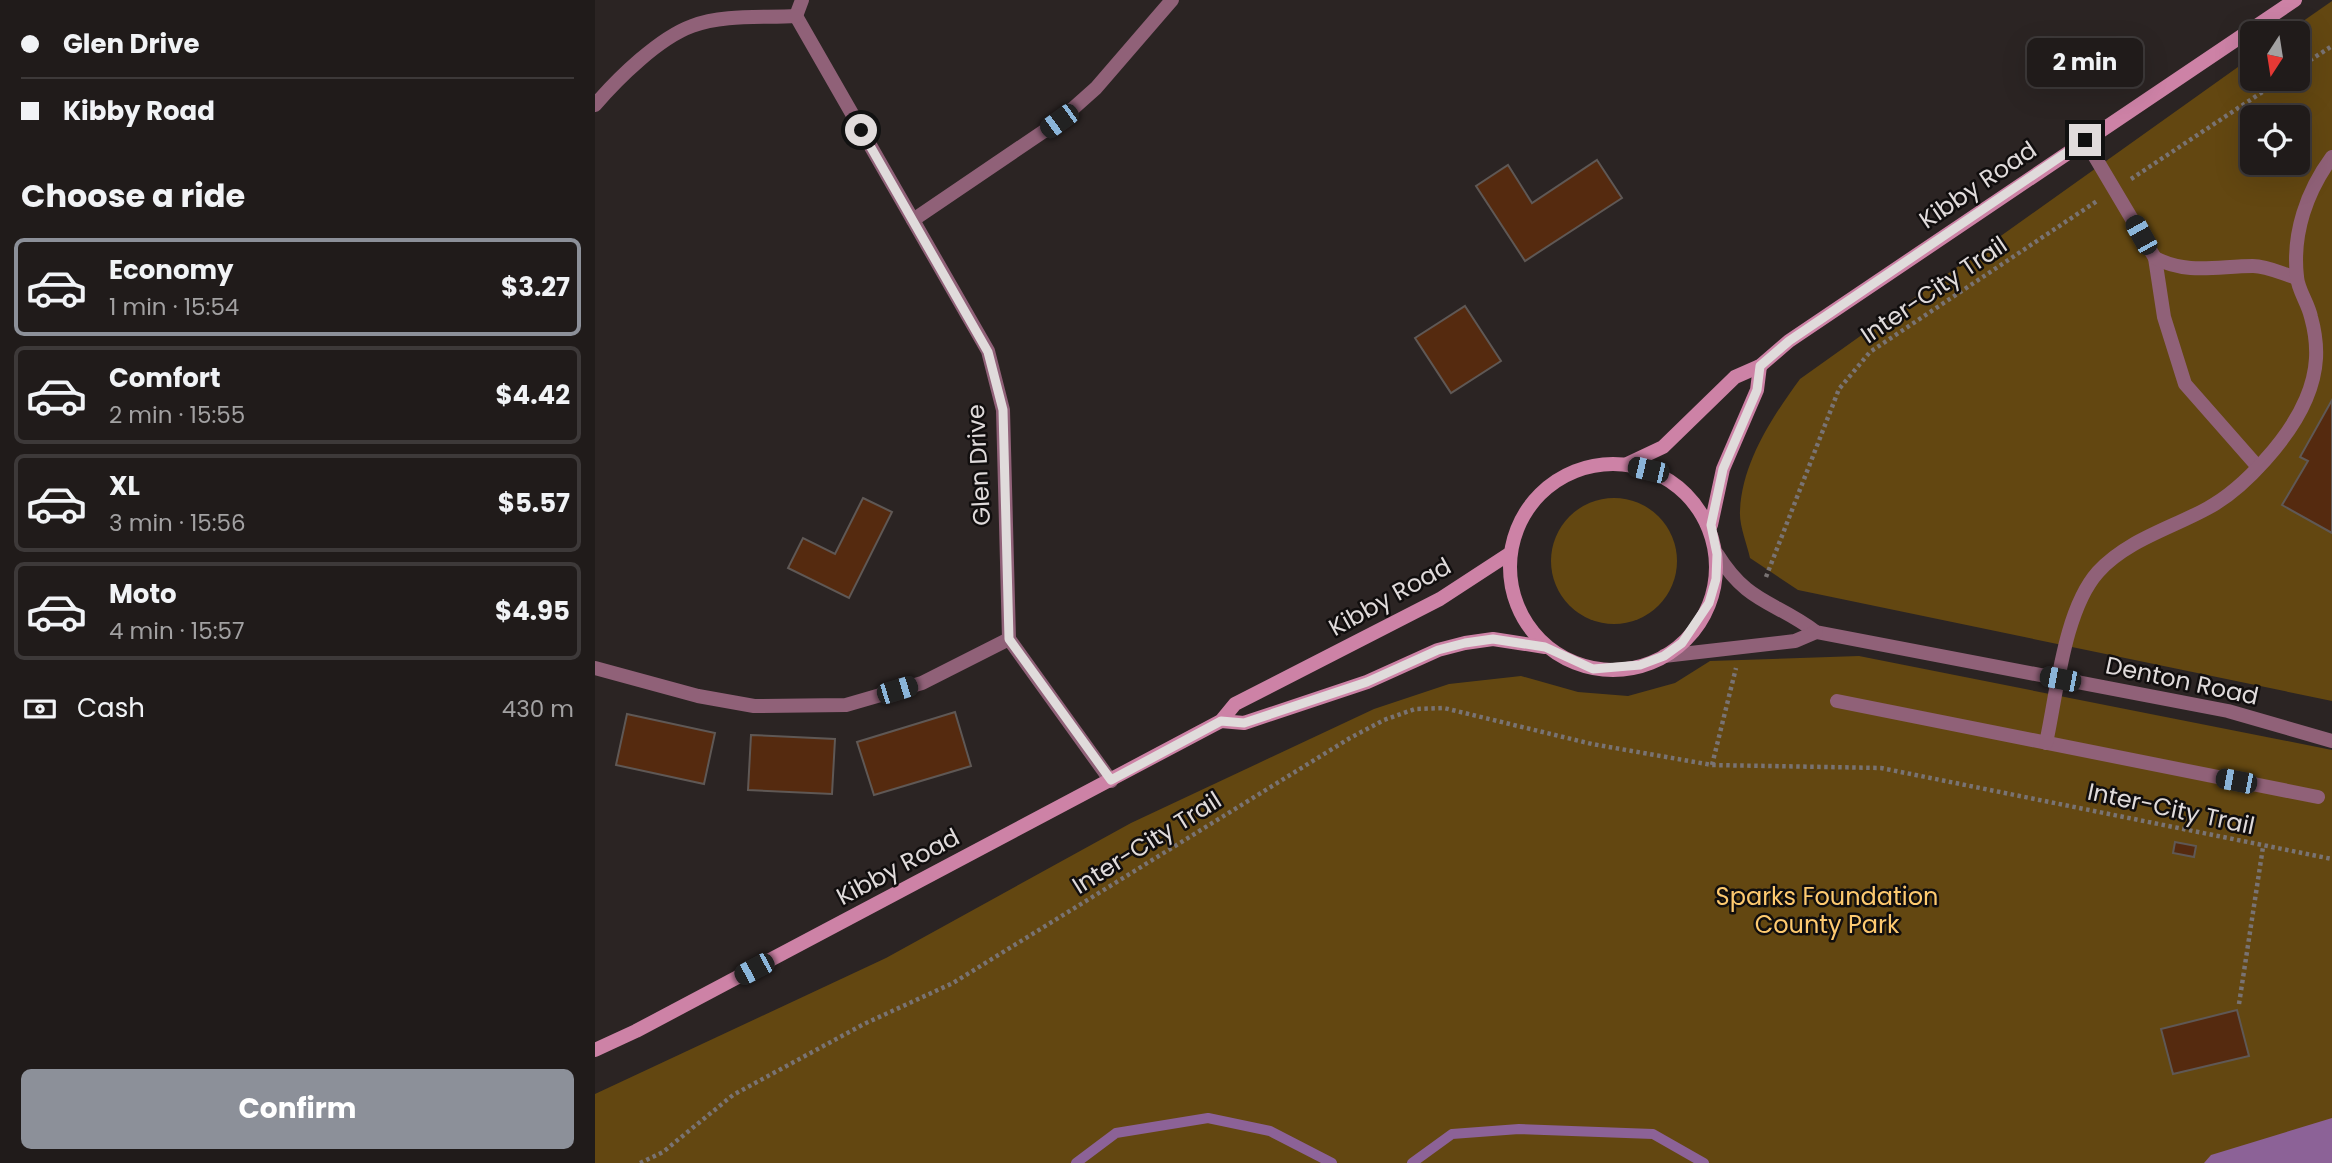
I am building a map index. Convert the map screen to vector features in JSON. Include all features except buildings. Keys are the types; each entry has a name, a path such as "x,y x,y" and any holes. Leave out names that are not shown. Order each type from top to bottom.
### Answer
{"main road":[{"name":"Kibby Road","path":"1626,464 1663,447 1735,377 1760,366 1789,341 2295,0"},
{"path":"1711,525 1723,469 1757,390 1760,366"},
{"path":"1626,464 1648,470 1674,483 1698,506 1711,525 1717,554 1716,579 1709,603 1682,643 1664,656 1640,665 1593,669 1545,647 1517,606 1508,581 1509,554 1537,501 1565,478 1594,466 1626,464"},
{"name":"Kibby Road","path":"595,1050 636,1031 1221,721 1235,704 1440,599 1509,554"},
{"name":"Kibby Road","path":"1221,721 1244,723 1367,682 1438,650 1465,643 1493,639 1545,647"}],"street":[{"path":"595,105 616,81 692,26 717,20 796,16 802,0"},
{"path":"913,220 1059,121 1096,88 1172,0"},
{"name":"Glen Drive","path":"796,16 988,352 1003,410 1009,639"},
{"path":"2085,140 2155,258 2164,317 2185,384 2258,467"},
{"path":"2046,743 2071,622 2098,572 2138,542 2211,507 2275,453 2305,401 2318,366 2312,318 2297,278 2298,230 2313,182 2332,158"},
{"path":"2155,258 2173,268 2208,270 2257,266 2297,278"},
{"name":"Denton Road","path":"1717,554 1733,580 1758,600 1798,619 1815,632 2228,711 2332,741"},
{"name":"Denton Road","path":"1664,656 1795,641 1815,632"},
{"path":"595,668 698,696 754,706 846,705 922,683 1009,639 1111,780"},
{"path":"1837,701 2318,797"}],"path":[{"path":"2310,60 2332,46"},
{"name":"Inter-City Trail","path":"1758,600 1839,389 1870,352 2264,91"},
{"path":"1712,765 1741,646"},
{"name":"Inter-City Trail","path":"640,1163 663,1152 733,1095 864,1024 953,983 1350,738 1384,720 1415,709 1444,708 1591,744 1712,765 1881,768 2332,859"},
{"path":"2239,1004 2263,847"}],"green space":[{"path":"2332,1 2332,701 1798,590 1750,558 1740,516 1742,493 1753,457 1770,424 1800,379 2240,66 2240,91 2310,91 2310,21 2303,21"},
{"path":"1614,498 1638,503 1659,516 1672,537 1677,561 1672,585 1659,606 1638,619 1614,624 1590,619 1569,606 1556,585 1551,561 1556,537 1569,516 1590,503"},
{"name":"Sparks Foundation County Park","path":"1859,656 2332,750 2332,1163 595,1163 595,1094 886,958 1131,823 1374,709 1449,684 1521,676 1578,692 1628,696 1675,683 1710,661"}],"shaded area":[{"path":"2332,1118 2332,1163 2204,1163 2211,1155"}],"waterway":[{"path":"1076,1163 1116,1133 1208,1118 1270,1131 1332,1163"},
{"path":"1412,1163 1452,1134 1519,1129 1653,1134 1704,1163"}],"route":[{"path":"861,130 988,352 1003,410 1009,639 1111,780 1221,721 1244,723 1367,682 1438,650 1465,643 1493,639 1545,647 1569,661 1593,669 1615,670 1664,656 1682,643 1709,603 1716,579 1717,554 1711,525 1723,469 1738,427 1757,390 1760,366 1789,341 2085,140"}]}
